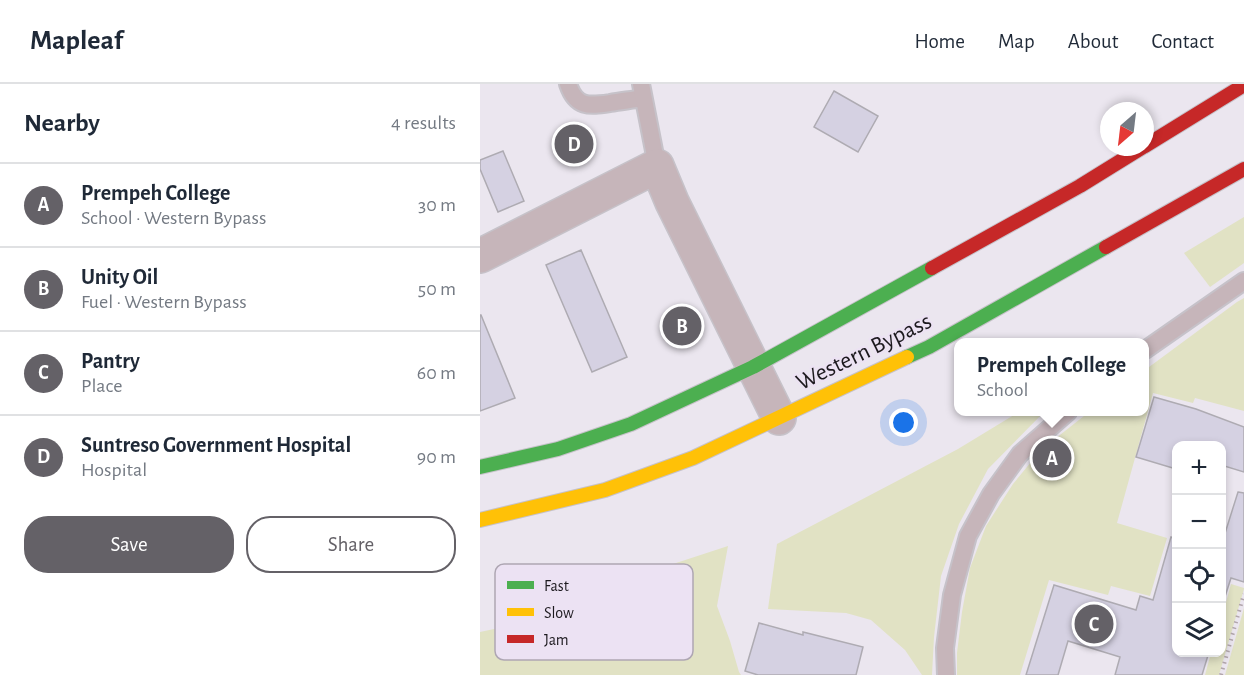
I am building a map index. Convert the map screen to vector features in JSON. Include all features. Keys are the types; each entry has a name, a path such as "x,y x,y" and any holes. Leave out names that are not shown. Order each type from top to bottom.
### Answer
{"highway":[{"name":"Western Bypass","path":"1154,140 1244,85"},
{"name":"Western Bypass","path":"480,467 558,449 631,424 753,367 1080,186 1128,156"},
{"name":"Western Bypass","path":"480,520 605,490 693,458 929,347 1244,169"}],"street":[{"path":"480,256 657,166 672,202 779,418"}],"lane":[{"path":"568,84 575,98 591,106 642,91 657,166"},
{"path":"1149,347 1244,281"},
{"path":"946,675 945,648 952,594 968,536 991,494 1020,454 1062,416"}],"path":[{"path":"1221,675 1244,594"}],"green space":[{"path":"1244,217 1244,263 1210,287 1184,253"},
{"path":"1244,298 1244,411 1195,398 1193,403 1153,393 1149,407 1149,367"},
{"path":"1012,416 1040,416 988,469 959,524 941,576 932,675 922,675 905,650 871,620 846,613 768,609 777,544 958,449"},
{"path":"1084,416 1147,416 1117,523 1167,538 1150,596 1111,586 1108,595 1049,580 1020,675 957,675 957,653 970,568 986,526 1013,484 1041,450"},
{"path":"728,546 717,606 741,675 480,675 480,632 495,629 495,660 693,660 693,564 673,564"},
{"path":"1231,584 1244,588 1226,651 1226,603"},
{"path":"1244,608 1244,675 1225,675"},
{"path":"1210,657 1224,657 1219,675 1205,675"}],"building":[{"path":"834,91 878,116 858,152 814,127"},
{"path":"503,151 524,201 498,212 480,169 480,160"},
{"path":"581,250 627,357 592,372 546,265"},
{"path":"480,315 515,398 480,411"},
{"path":"1154,397 1196,409 1244,427 1244,472 1226,467 1226,441 1172,441 1172,468 1136,457"},
{"path":"1238,492 1244,493 1244,582 1231,578 1226,594 1226,549 1226,530"},
{"path":"1171,537 1172,657 1207,657 1202,675 1115,675 1120,657 1068,641 1058,675 1026,675 1054,585 1136,610 1140,596 1153,600"},
{"path":"759,623 863,647 856,675 758,675 745,671"}],"traffic: fast":[{"path":"907,357 929,347 1106,247"},
{"path":"480,467 558,449 631,424 753,367 932,268"}],"traffic: slow":[{"path":"480,520 605,490 693,458 907,357"}],"traffic: jam":[{"path":"1154,140 1244,85"},
{"path":"932,268 1080,186 1128,156"},
{"path":"1106,247 1244,169"}],"place":[{"name":"Suntreso Government Hospital","path":"574,144"},
{"name":"Unity Oil","path":"682,326"},
{"name":"Prempeh College","path":"1052,458"},
{"name":"Pantry","path":"1094,624"}]}
